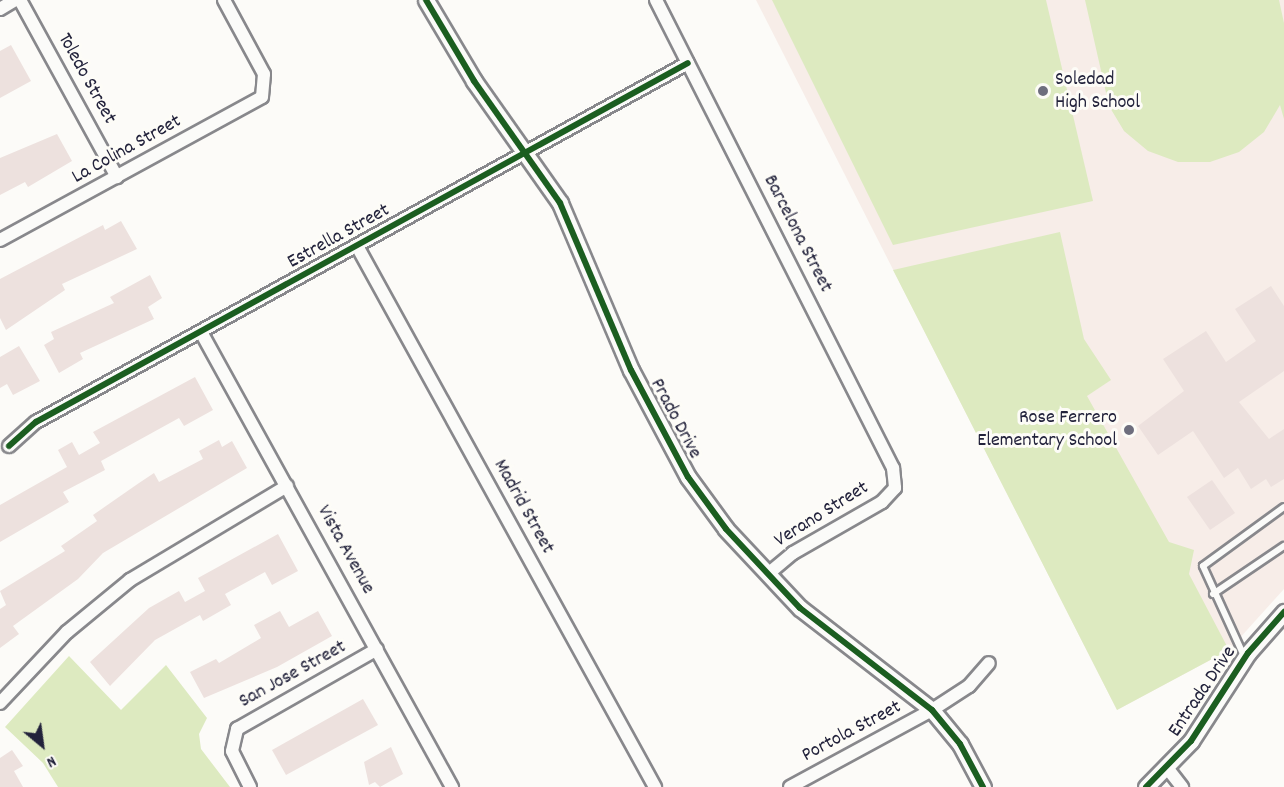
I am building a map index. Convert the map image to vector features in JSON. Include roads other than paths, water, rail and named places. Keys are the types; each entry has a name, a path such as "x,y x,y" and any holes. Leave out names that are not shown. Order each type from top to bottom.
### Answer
{"street":[{"path":"0,9 15,0"},
{"name":"Toledo Street","path":"20,0 117,177"},
{"name":"La Colina Street","path":"0,240 258,100 267,88 264,74 224,0"},
{"name":"Prado Drive","path":"426,0 474,81 526,151 585,253 658,427 726,529 768,574 845,646 932,710 960,744 983,787"},
{"name":"Barcelona Street","path":"656,0 893,468 895,488"},
{"name":"Estrella Street","path":"5,449 36,422 688,63"},
{"name":"Madrid Street","path":"357,246 655,787"},
{"name":"Vista Avenue","path":"201,332 452,787"},
{"path":"0,703 68,632 130,580 287,486"},
{"name":"Verano Street","path":"768,574 895,488"},
{"name":"Entrada Drive","path":"1146,787 1168,769 1245,657 1284,613"},
{"name":"San Jose Street","path":"250,787 234,757 232,739 250,720 377,649"},
{"name":"Portola Street","path":"790,787 932,710 969,686 989,663"},
{"path":"1168,769 1182,787"}],"lane":[{"path":"1245,657 1203,573 1207,560 1284,507"},
{"path":"1213,594 1284,546"}],"place":[{"name":"Soledad High School","path":"1043,91"},
{"name":"Rose Ferrero Elementary School","path":"1129,430"}]}
